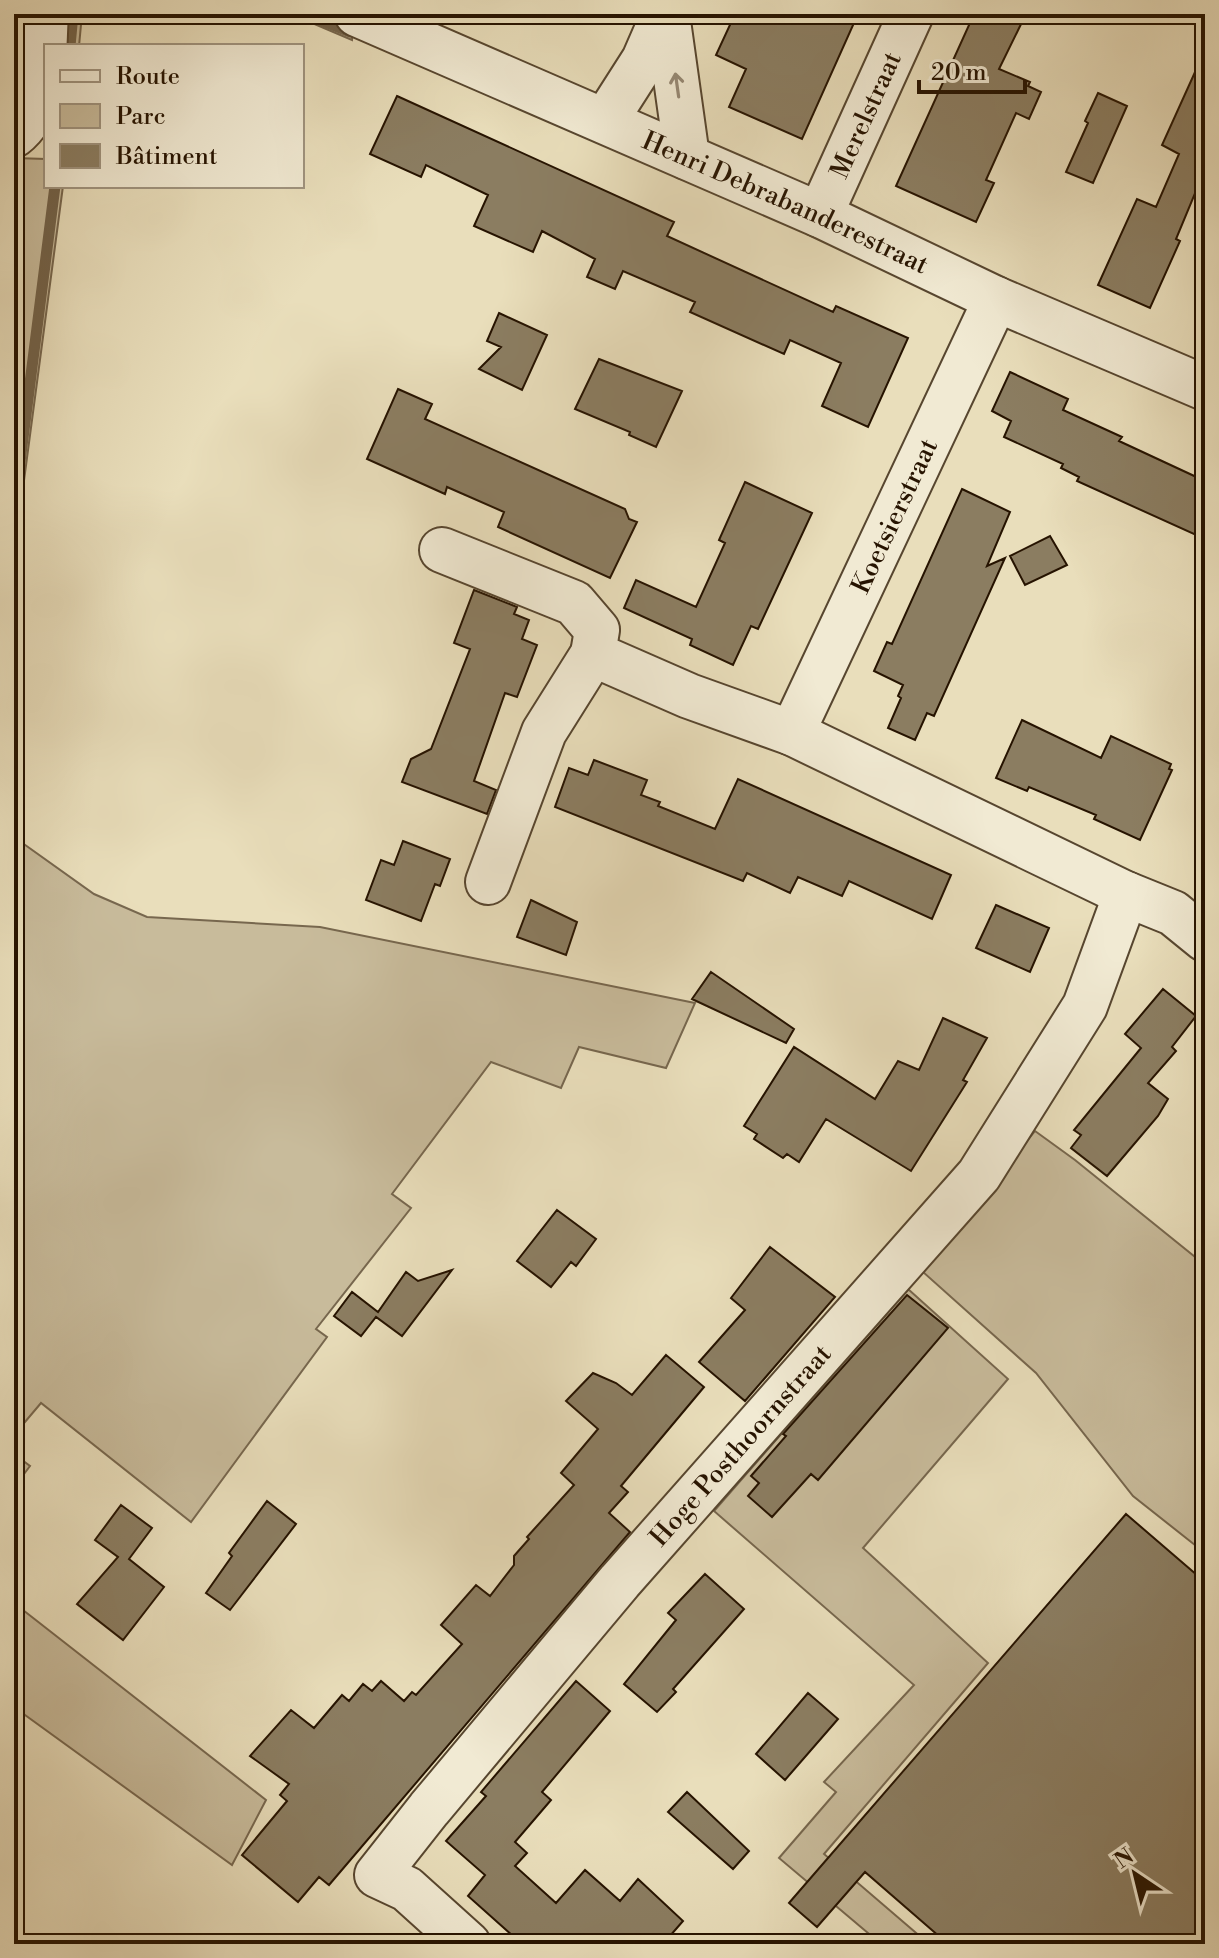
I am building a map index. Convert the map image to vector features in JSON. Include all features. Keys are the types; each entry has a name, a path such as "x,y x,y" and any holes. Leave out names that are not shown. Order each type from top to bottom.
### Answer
{"street":[{"path":"14,135 32,114 39,90 46,14"},
{"path":"605,121 644,60 666,14"},
{"path":"666,14 687,157"},
{"name":"Merelstraat","path":"820,215 911,14"},
{"name":"Henri Debrabanderestraat","path":"361,16 820,215 996,299 1205,387"},
{"name":"Koetsierstraat","path":"792,733 996,299"},
{"path":"442,550 574,603 597,630 593,654 544,732 488,882"},
{"path":"593,654 689,696 792,733 1126,894 1173,913 1205,939"},
{"name":"Hoge Posthoornstraat","path":"468,1944 407,1889 377,1875 620,1581 979,1175 1085,1006 1126,894"}],"green space":[{"path":"14,14 36,14 14,113"},
{"path":"63,14 82,14 79,44 59,44"},
{"path":"291,14 331,14 353,23 352,40"},
{"path":"14,158 44,159 44,188 63,188 14,556"},
{"path":"14,837 94,894 147,917 320,927 695,1003 666,1068 579,1047 561,1088 491,1062 392,1194 411,1208 316,1329 327,1337 191,1522 41,1403 14,1435"},
{"path":"1035,1131 1205,1265 1205,1553 1133,1496 1036,1373 923,1272"},
{"path":"908,1289 1008,1379 863,1548 988,1663 824,1854 929,1944 881,1944 779,1858 836,1792 824,1782 914,1685 714,1511"},
{"path":"14,1454 30,1466 15,1486 14,1485"},
{"path":"14,1603 266,1800 232,1865 14,1707"}],"building":[{"path":"735,14 858,14 802,139 729,107 746,69 716,55"},
{"path":"974,14 1026,14 999,69 1030,82 1028,86 1041,92 1029,119 1016,113 986,180 994,183 976,222 896,186"},
{"path":"1205,50 1205,189 1198,186 1176,239 1180,241 1150,308 1098,285 1137,199 1156,207 1179,154 1162,145"},
{"path":"1098,93 1127,106 1093,183 1066,172"},
{"path":"397,96 674,222 667,236 833,312 836,306 908,338 868,427 822,406 841,363 790,340 784,354 690,312 695,302 623,271 615,289 587,277 595,259 542,231 533,252 474,226 488,195 426,165 421,177 370,154"},
{"path":"499,313 547,335 522,390 479,369 501,347 487,341"},
{"path":"599,359 682,391 656,447 629,435 630,432 575,409"},
{"path":"1010,372 1068,399 1063,410 1122,437 1119,441 1205,481 1205,539 1077,481 1079,477 1061,468 1063,464 1004,437 1011,421 992,411"},
{"path":"398,389 432,404 425,419 625,509 629,519 637,522 610,578 498,527 504,512 447,487 445,494 367,459"},
{"path":"745,482 812,513 758,629 751,626 733,665 690,645 692,639 624,608 636,580 696,607 725,543 719,540"},
{"path":"962,489 1010,512 987,566 1005,558 934,716 927,713 915,740 888,728 903,685 874,671 887,642 892,644"},
{"path":"1050,536 1067,565 1025,585 1010,556"},
{"path":"474,590 517,607 514,614 529,620 522,639 537,645 517,697 505,693 474,781 496,790 487,814 402,782 411,759 431,749 470,649 454,643"},
{"path":"1022,720 1101,758 1111,736 1171,764 1169,769 1172,770 1140,840 1094,819 1096,815 1029,787 1027,791 996,778"},
{"path":"594,760 647,780 641,795 660,802 658,806 715,829 738,779 951,875 932,919 849,881 842,896 798,877 790,893 747,873 743,881 555,807 569,768 588,775"},
{"path":"403,841 450,859 440,886 435,884 421,921 366,900 381,860 394,865"},
{"path":"531,900 577,922 566,955 517,937"},
{"path":"996,905 1049,928 1030,972 976,948"},
{"path":"711,972 794,1029 786,1043 692,999"},
{"path":"1163,989 1196,1016 1172,1047 1176,1051 1148,1083 1168,1099 1158,1116 1107,1176 1071,1148 1081,1135 1074,1130 1141,1048 1125,1034"},
{"path":"943,1018 987,1038 963,1080 967,1082 911,1171 826,1119 799,1162 787,1154 783,1158 754,1139 757,1134 744,1126 794,1047 875,1099 898,1061 919,1070"},
{"path":"557,1210 596,1239 576,1266 571,1262 551,1287 517,1261"},
{"path":"770,1247 835,1297 745,1401 699,1362 745,1310 731,1298"},
{"path":"452,1270 402,1336 376,1317 361,1336 334,1316 352,1292 378,1312 406,1272 418,1281"},
{"path":"907,1295 948,1328 818,1480 811,1474 772,1517 748,1496 759,1483 751,1476 786,1436 783,1434"},
{"path":"666,1355 704,1387 621,1486 628,1492 609,1513 630,1532 329,1885 319,1877 298,1902 242,1855 287,1801 280,1795 289,1784 250,1756 291,1710 314,1728 342,1695 349,1701 363,1684 372,1691 381,1681 404,1701 412,1692 416,1695 462,1644 441,1625 476,1585 490,1596 514,1565 514,1556 529,1539 527,1537 574,1485 561,1473 598,1429 566,1401 593,1373 616,1383 632,1395"},
{"path":"267,1501 296,1524 230,1610 206,1593 232,1556 229,1553"},
{"path":"121,1505 152,1528 129,1559 164,1587 123,1640 77,1604 118,1557 95,1540"},
{"path":"1126,1514 1205,1582 1205,1944 948,1944 865,1872 817,1927 789,1903"},
{"path":"705,1574 744,1609 673,1689 676,1692 657,1712 624,1684 676,1620 668,1613"},
{"path":"576,1681 610,1711 542,1792 551,1800 515,1842 527,1853 515,1866 556,1903 585,1870 620,1901 638,1879 683,1921 663,1944 522,1944 468,1896 485,1875 446,1841 486,1796 481,1792"},
{"path":"808,1693 838,1719 785,1780 756,1754"},
{"path":"687,1792 749,1851 733,1869 668,1812"}],"waterway":[{"path":"70,44 73,14"},
{"path":"305,14 350,32"},
{"path":"14,509 55,188"}]}
